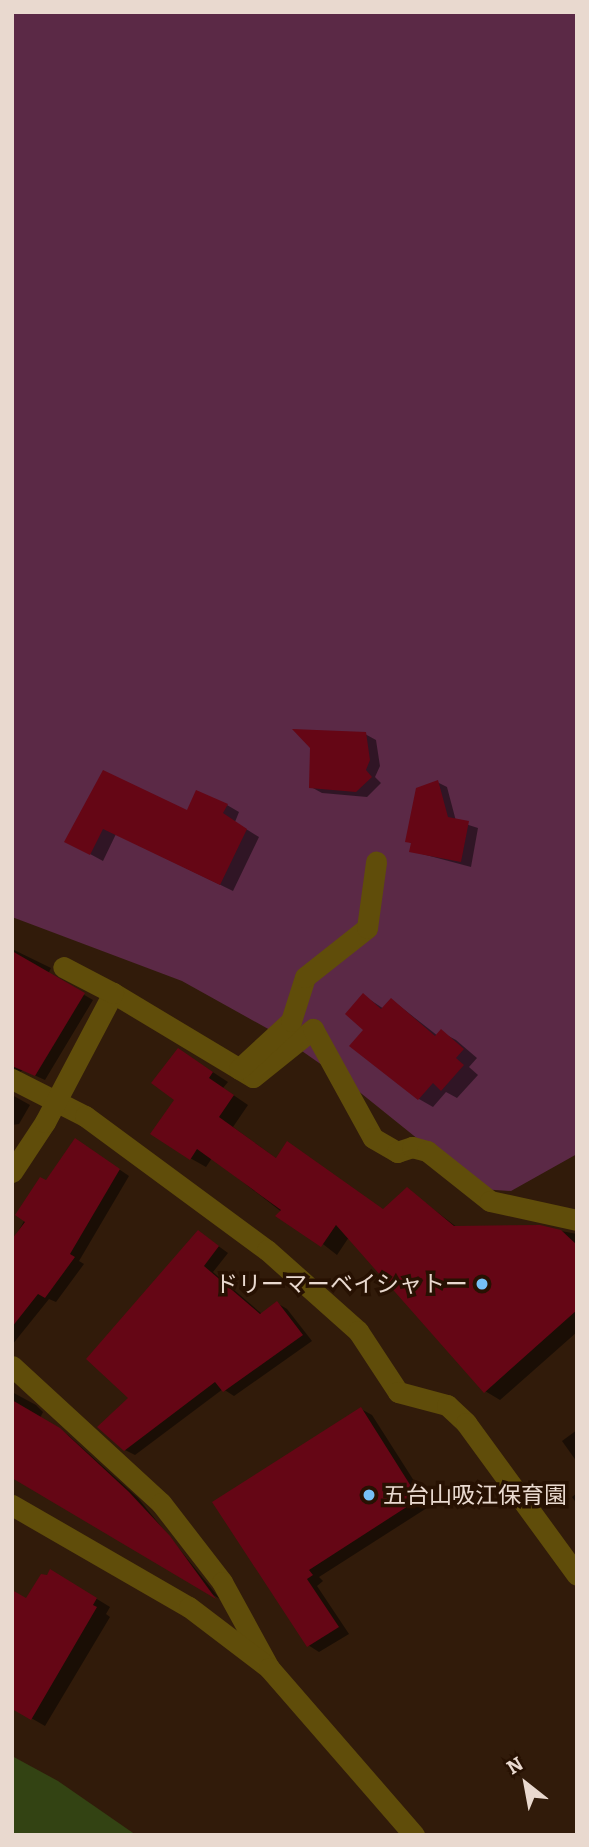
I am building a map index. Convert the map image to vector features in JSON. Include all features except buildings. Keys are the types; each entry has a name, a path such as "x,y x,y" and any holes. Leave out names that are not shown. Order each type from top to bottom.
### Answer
{"street":[{"path":"239,1069 291,1021 305,977 366,928 376,862"},
{"path":"63,967 113,993 253,1077 313,1029 367,1127 381,1144 397,1152 412,1147 427,1151 490,1200 577,1220"},
{"path":"12,1172 57,1100 113,993"},
{"path":"12,1079 57,1100 146,1158 304,1280 358,1331 398,1392 447,1405 466,1423 577,1575"},
{"path":"12,1366 162,1503 222,1582 269,1668"},
{"path":"12,1505 189,1607 269,1668 414,1835"}],"shaded area":[{"path":"12,12 577,12 577,1154 511,1191 480,1189 352,1086 279,1035 182,981 12,917"},
{"path":"12,1756 58,1781 136,1835 12,1835"}],"place":[{"name":"ドリーマーベイシャトー","path":"482,1284"},
{"name":"五台山吸江保育園","path":"369,1495"}]}
